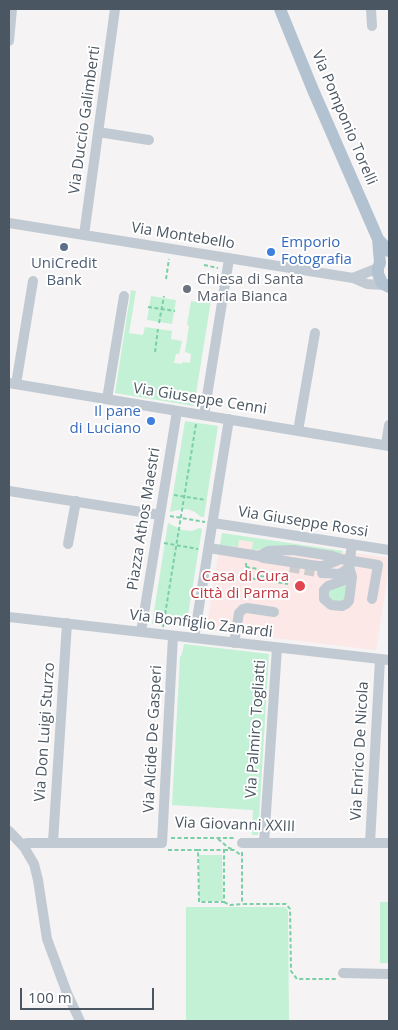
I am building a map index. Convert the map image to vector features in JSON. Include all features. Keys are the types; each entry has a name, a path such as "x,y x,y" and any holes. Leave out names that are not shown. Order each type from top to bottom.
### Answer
{"main road":[{"name":"Via Pomponio Torelli","path":"280,9 378,239 382,263 379,278 387,286"},
{"name":"Via Pomponio Torelli","path":"378,239 389,251"}],"street":[{"path":"9,41 12,9"},
{"name":"Via Duccio Galimberti","path":"84,235 115,9"},
{"path":"371,9 372,26"},
{"path":"98,132 149,140"},
{"name":"Via Montebello","path":"9,223 353,278 368,284 387,286"},
{"path":"200,418 229,259"},
{"path":"353,278 382,263"},
{"path":"12,384 33,281"},
{"path":"107,399 124,296"},
{"path":"298,431 315,332"},
{"name":"Via Giuseppe Cenni","path":"12,384 177,411 200,418 229,419 388,445 389,425"},
{"name":"Piazza Athos Maestri","path":"141,632 177,411"},
{"path":"194,638 204,549 213,523 229,419"},
{"path":"9,491 160,515"},
{"path":"68,544 76,502"},
{"name":"Via Giuseppe Rossi","path":"213,523 348,556 389,550"},
{"path":"204,549 252,557 263,562 290,567"},
{"path":"252,557 268,551 288,550 332,556 348,556 378,565 372,599"},
{"path":"322,572 338,574 346,570 348,556"},
{"path":"234,643 239,613 243,609 274,612"},
{"name":"Via Bonfiglio Zanardi","path":"9,616 141,632 161,629 173,636 385,660"},
{"name":"Via Don Luigi Sturzo","path":"53,842 67,623"},
{"name":"Via Alcide De Gasperi","path":"165,846 173,636"},
{"name":"Via Palmiro Togliatti","path":"264,843 277,648"},
{"name":"Via Enrico De Nicola","path":"370,843 385,660"},
{"path":"9,830 22,844 32,860 37,876 47,939 67,993 80,1021"},
{"name":"Via Giovanni XXIII","path":"22,844 28,842 53,842 165,846"},
{"name":"Via Giovanni XXIII","path":"242,843 389,843"},
{"path":"343,973 389,974"}],"path":[{"path":"166,279 170,256"},
{"path":"159,323 164,296"},
{"path":"148,307 175,312"},
{"path":"155,352 158,329"},
{"path":"161,629 200,418"},
{"path":"164,493 216,502"},
{"path":"160,515 213,523"},
{"path":"164,543 204,549"},
{"path":"252,557 246,567 250,578 288,584"},
{"path":"246,567 258,568 260,576 273,578 273,582"},
{"name":"Via Giovanni XXIII","path":"165,846 169,838 242,838 242,843"},
{"path":"216,838 242,857"},
{"path":"242,843 242,902 244,904"},
{"path":"165,846 198,850 234,850"},
{"path":"198,850 198,902 224,902 230,905 286,904 290,909 290,971 297,979 343,979 343,973"},
{"path":"224,850 224,902"}],"shaded area":[{"name":"Casa di Cura Città di Parma","path":"222,533 389,558 376,650 206,630"}],"green space":[{"path":"131,290 136,291 129,333 143,335 145,327 172,331 171,339 182,341 179,354 176,354 174,363 182,364 182,362 190,363 191,354 185,352 191,301 198,302 200,292 212,294 194,406 115,393"},
{"path":"151,296 176,300 172,324 147,320"},
{"path":"185,421 218,426 204,517 187,509 170,512"},
{"path":"168,523 182,530 202,529 186,627 152,624"},
{"path":"222,533 343,551 341,554 299,547 253,550 253,542 239,540 238,547 220,545"},
{"path":"348,580 345,600 334,603 326,596 326,592"},
{"path":"184,644 269,654 258,835 252,835 253,810 172,805 180,657"},
{"path":"199,855 222,855 223,901 199,901"},
{"path":"380,902 389,902 389,963 380,963"},
{"path":"186,907 285,907 288,910 289,1021 186,1021"}],"tunnel":[{"path":"290,567 322,573"}],"place":[{"name":"UniCredit Bank","path":"64,247"},
{"name":"Emporio Fotografia","path":"271,252"},
{"name":"Chiesa di Santa Maria Bianca","path":"187,289"},
{"name":"Il pane di Luciano","path":"151,421"},
{"name":"Casa di Cura Città di Parma","path":"300,586"}]}
